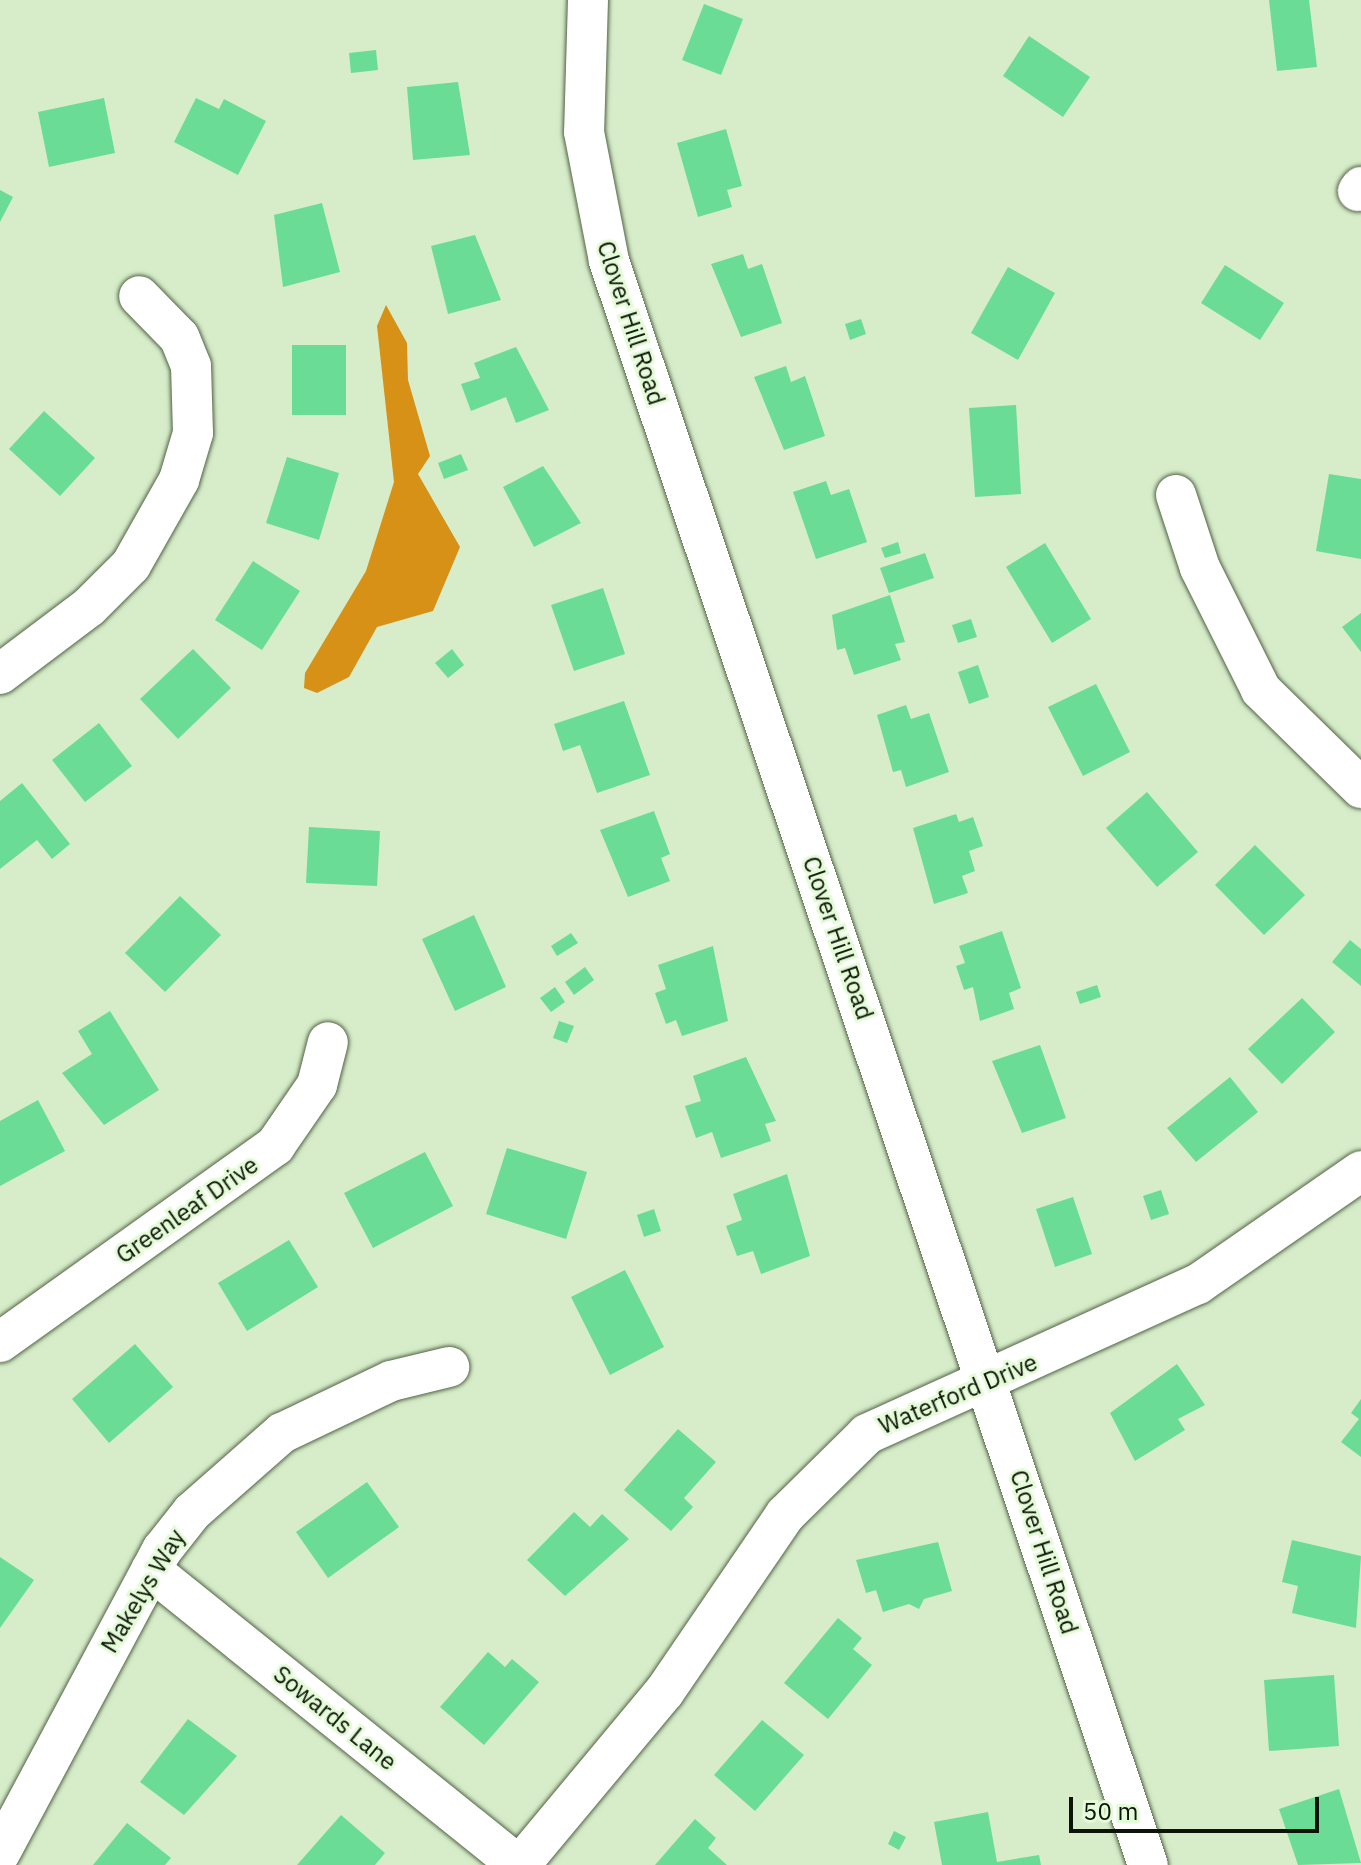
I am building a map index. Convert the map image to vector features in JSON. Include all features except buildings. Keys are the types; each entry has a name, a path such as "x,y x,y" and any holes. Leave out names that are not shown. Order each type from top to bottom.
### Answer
{"street":[{"name":"Clover Hill Road","path":"588,0 584,132 609,261 1148,1865"},
{"path":"0,674 89,607 131,565 179,480 193,433 191,366 179,337 139,296"},
{"path":"1176,495 1200,568 1261,690 1361,788"},
{"name":"Greenleaf Drive","path":"0,1342 275,1146 317,1085 328,1042"},
{"name":"Waterford Drive","path":"519,1865 665,1691 785,1515 823,1471 885,1421 987,1380 1198,1284 1361,1171"},
{"name":"Makelys Way","path":"0,1853 151,1570 192,1512 282,1433 391,1381 449,1367"},
{"name":"Sowards Lane","path":"151,1570 519,1865"}],"shaded area":[{"path":"386,305 407,343 408,380 430,456 418,474 460,547 433,611 377,627 349,677 317,693 304,688 305,673 366,571 394,482 377,326"}]}
